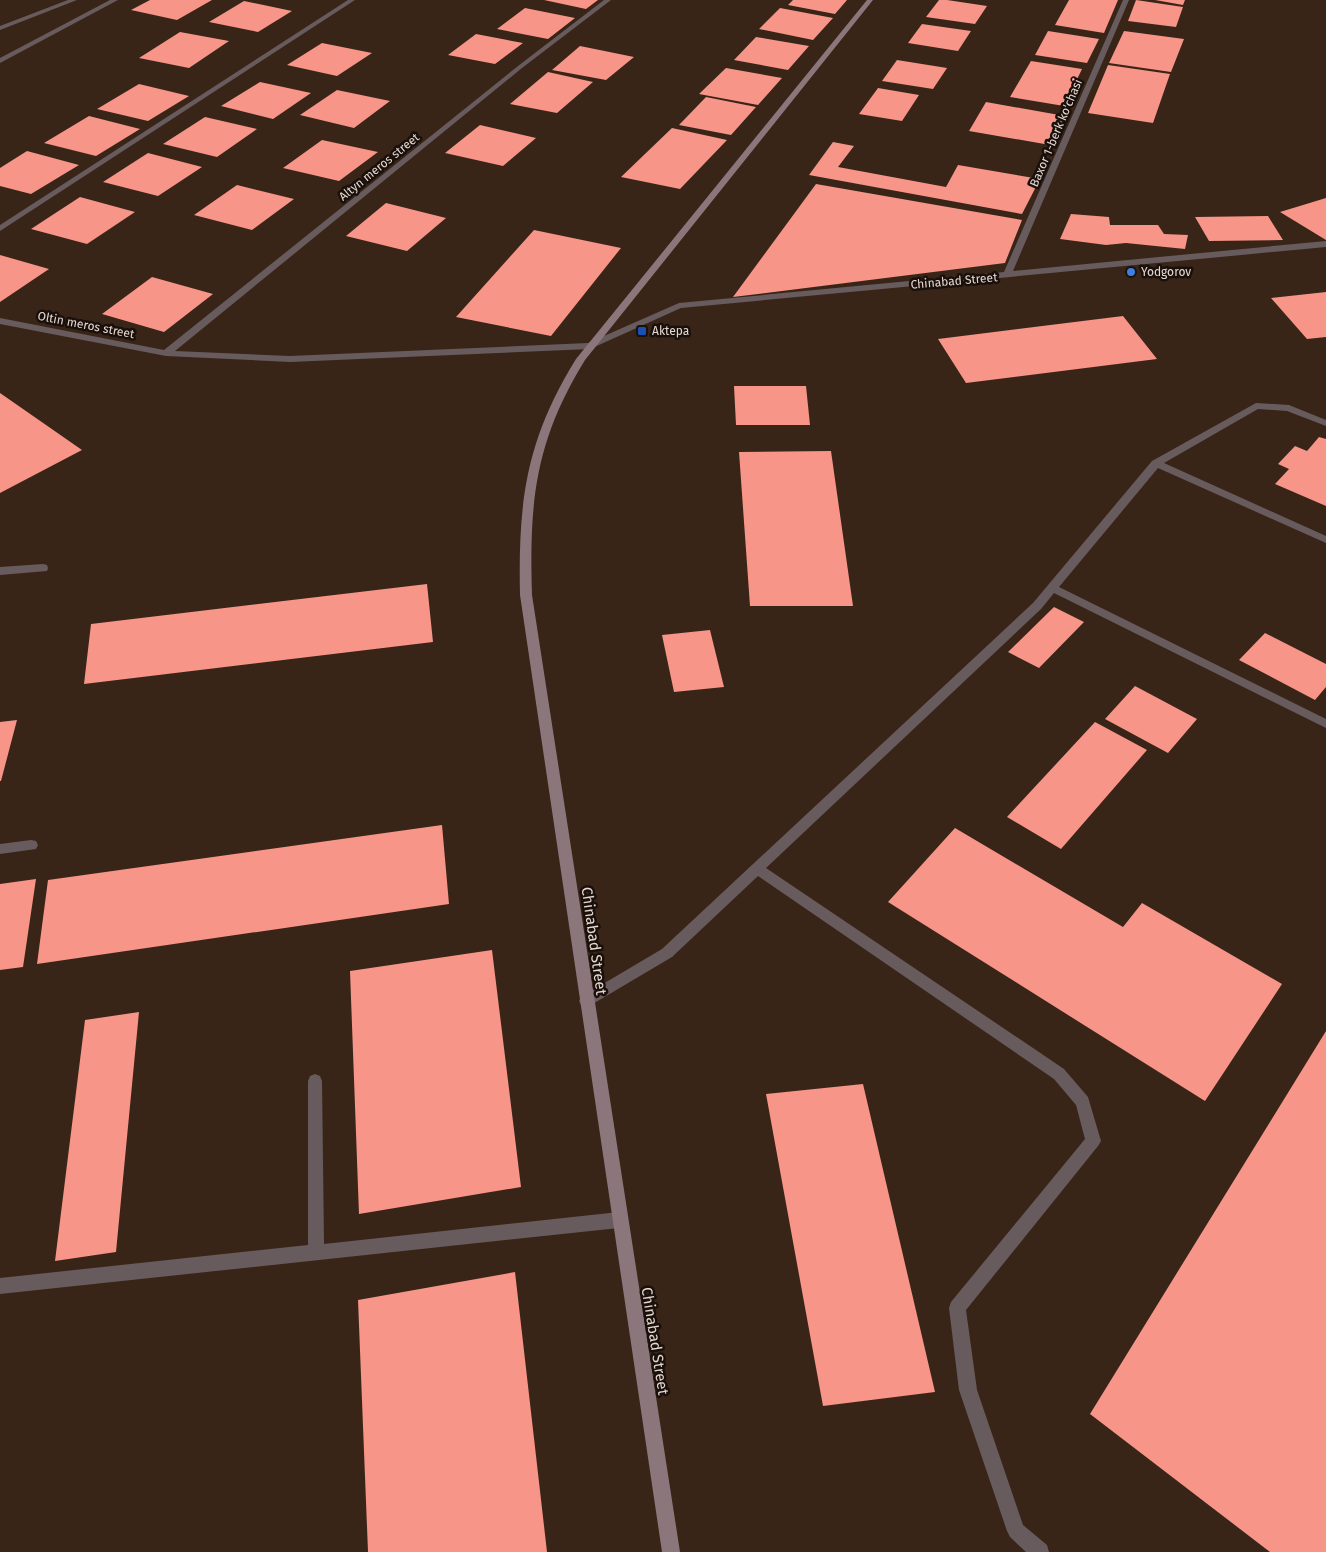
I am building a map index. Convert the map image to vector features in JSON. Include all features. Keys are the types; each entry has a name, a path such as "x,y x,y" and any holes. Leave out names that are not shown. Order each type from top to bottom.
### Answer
{"street":[{"path":"0,28 74,0"},
{"path":"0,61 115,0"},
{"path":"0,229 352,0"},
{"name":"Altyn meros street","path":"166,353 512,73 608,0"},
{"name":"Chinabad Street","path":"670,1552 526,595 524,562 529,488 540,441 556,400 590,346 870,0"},
{"name":"Baxor 1-berk ko'chasi","path":"1007,276 1126,0"},
{"name":"Chinabad Street","path":"590,346 679,306 1326,244"},
{"name":"Oltin meros street","path":"0,321 166,353 290,359 590,346"},
{"path":"586,1001 667,953 1037,606 1156,463 1256,406 1289,408 1326,423"},
{"path":"1156,463 1326,540"},
{"path":"0,571 44,568"},
{"path":"1053,588 1326,724"},
{"path":"0,849 31,845"},
{"path":"757,869 1059,1074 1083,1102 1093,1141 957,1308 968,1390 1016,1531 1040,1552"},
{"path":"315,1081 316,1252"},
{"path":"0,1286 620,1220"}],"building":[{"path":"150,0 212,0 177,20 131,10"},
{"path":"544,0 598,0 586,9"},
{"path":"793,0 847,0 835,14 788,5"},
{"path":"939,0 987,6 975,24 926,17"},
{"path":"1069,0 1118,0 1104,33 1055,25"},
{"path":"1136,0 1183,7 1176,27 1128,21"},
{"path":"1155,0 1185,0 1183,5"},
{"path":"244,1 292,11 258,32 209,22"},
{"path":"525,8 575,18 548,39 497,29"},
{"path":"780,8 833,18 813,40 759,29"},
{"path":"922,24 971,31 958,51 908,43"},
{"path":"1048,31 1099,39 1087,63 1035,55"},
{"path":"1124,31 1184,39 1171,72 1109,63"},
{"path":"180,32 229,41 189,68 139,58"},
{"path":"476,34 523,43 495,64 448,55"},
{"path":"756,37 809,46 788,70 734,60"},
{"path":"322,43 372,53 337,76 287,65"},
{"path":"580,46 634,57 606,80 552,70"},
{"path":"897,60 947,68 933,89 882,81"},
{"path":"1031,61 1082,69 1064,106 1010,97"},
{"path":"1108,65 1170,74 1153,123 1088,113"},
{"path":"726,68 782,78 758,105 699,94"},
{"path":"548,72 593,82 557,113 510,104"},
{"path":"260,82 311,93 273,119 221,106"},
{"path":"139,84 189,96 148,121 97,109"},
{"path":"878,88 919,95 902,121 859,114"},
{"path":"337,90 390,101 354,128 300,115"},
{"path":"706,97 756,107 731,135 679,125"},
{"path":"986,102 1065,116 1050,145 969,131"},
{"path":"89,116 140,129 96,156 44,143"},
{"path":"205,117 257,129 217,157 163,144"},
{"path":"480,125 536,138 503,166 445,153"},
{"path":"672,128 727,140 680,189 621,177"},
{"path":"322,140 378,152 339,181 283,168"},
{"path":"833,142 854,146 838,167 946,187 958,165 1040,179 1022,214 809,175"},
{"path":"27,151 79,165 31,194 0,186 0,168"},
{"path":"148,153 202,167 158,196 103,182"},
{"path":"816,184 1022,220 1005,263 733,297"},
{"path":"237,185 294,199 252,230 194,215"},
{"path":"80,197 135,212 87,244 31,229"},
{"path":"1326,198 1326,240 1280,212"},
{"path":"386,203 446,218 407,251 346,236"},
{"path":"1071,214 1109,217 1110,225 1158,225 1164,234 1188,235 1185,249 1126,243 1106,245 1060,239"},
{"path":"1268,216 1283,240 1209,241 1195,217"},
{"path":"534,230 621,248 551,336 456,317"},
{"path":"0,255 49,269 0,302"},
{"path":"152,277 213,294 164,332 102,314"},
{"path":"1326,292 1326,337 1307,339 1271,298"},
{"path":"1123,316 1157,359 966,383 938,339"},
{"path":"734,386 806,386 810,425 736,425"},
{"path":"0,393 82,450 0,493"},
{"path":"1319,437 1326,439 1326,506 1275,484 1289,469 1278,464 1295,446 1307,451"},
{"path":"831,451 853,606 750,606 739,452"},
{"path":"427,584 433,642 84,684 91,624"},
{"path":"1054,607 1084,622 1039,668 1008,652"},
{"path":"710,630 724,687 674,692 662,635"},
{"path":"1265,633 1326,664 1326,687 1315,700 1239,660"},
{"path":"1135,686 1197,719 1168,753 1105,719"},
{"path":"17,720 1,781 0,781 0,722"},
{"path":"1095,722 1147,750 1061,849 1007,817"},
{"path":"442,825 449,904 37,964 48,880"},
{"path":"955,828 1123,927 1142,903 1282,984 1205,1101 888,902"},
{"path":"36,879 23,967 0,970 0,884"},
{"path":"492,950 521,1187 359,1214 350,971"},
{"path":"139,1012 116,1252 55,1261 85,1020"},
{"path":"1326,1031 1326,1552 1270,1552 1090,1414"},
{"path":"863,1084 935,1392 823,1406 766,1094"},
{"path":"515,1272 547,1552 368,1552 358,1300"}],"place":[{"name":"Yodgorov","path":"1131,272"},
{"name":"Aktepa","path":"642,331"}]}
